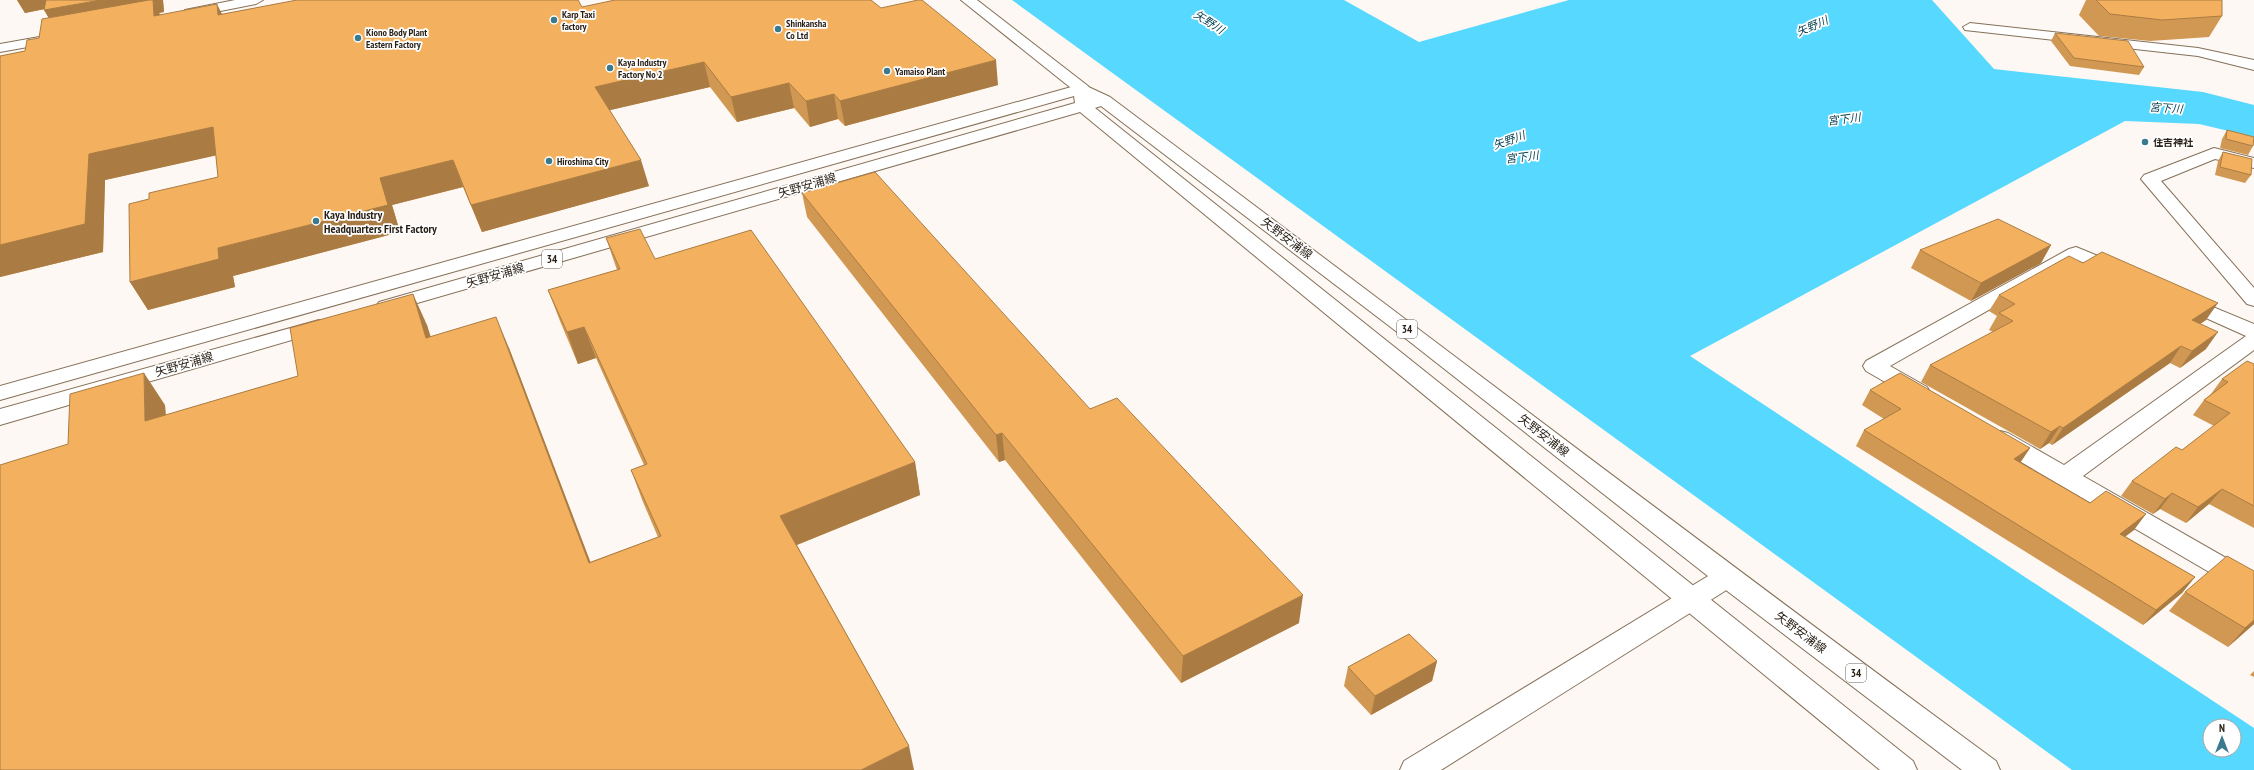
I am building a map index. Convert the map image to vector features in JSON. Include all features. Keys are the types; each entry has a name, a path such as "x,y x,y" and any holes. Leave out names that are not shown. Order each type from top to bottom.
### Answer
{"main road":[{"path":"178,15 256,0"},
{"path":"968,0 1082,98"},
{"path":"1970,27 2198,52 2254,65"},
{"path":"0,48 70,35"},
{"name":"矢野安浦線","path":"367,312 1082,98"},
{"name":"矢野安浦線","path":"1082,98 1902,770"},
{"name":"矢野安浦線","path":"0,392 1082,98 1104,100 1418,338 1727,578 1985,770"},
{"path":"2254,163 2214,153 2150,179 2254,300"},
{"path":"1935,402 1874,366 2076,253 2140,281"},
{"path":"2168,294 2254,332"},
{"name":"矢野安浦線","path":"0,417 336,320"},
{"path":"2065,476 2254,340"},
{"path":"1983,429 2254,586"},
{"path":"1415,770 1727,578"}],"water":[{"path":"1012,0 1344,0 1419,42 1569,0 1932,0 1994,69 2203,92 2254,105 2254,137 2199,124 2125,121 1690,356 2239,718 2202,718 2202,758 2242,758 2242,720 2254,728 2254,770 2072,770"}],"building":[{"path":"46,0 101,0 44,10"},
{"path":"153,0 154,16 217,4 218,15 297,0 578,0 582,7 615,0 871,0 881,8 922,0 996,60 840,101 834,94 806,101 789,83 731,97 704,62 595,87 641,160 471,205 453,160 380,178 388,205 218,248 219,259 130,282 129,204 149,199 149,193 218,177 213,127 89,154 85,224 0,245 0,56 25,51 27,40 39,38 42,19"},
{"path":"2096,0 2222,0 2222,16 2162,20 2110,14"},
{"path":"2055,33 2128,41 2144,67 2074,58"},
{"path":"2227,130 2254,137 2253,146 2226,139"},
{"path":"2223,152 2252,159 2251,175 2220,167"},
{"path":"875,172 1090,409 1117,398 1303,595 1183,656 1002,433 996,435 802,193"},
{"path":"1998,219 2051,245 1981,283 1920,250"},
{"path":"640,229 655,259 751,230 915,462 780,516 909,746 861,770 0,770 0,465 68,444 70,394 144,373 145,421 298,376 290,328 413,294 426,338 496,317 589,563 661,536 631,470 647,464 584,327 567,332 548,290 620,269 606,238"},
{"path":"2102,252 2218,303 2192,320 2218,332 2192,351 2181,346 2063,428 2060,426 2051,432 1930,365 2013,321 1999,313 2015,304 1999,295 2069,256 2083,263"},
{"path":"2247,361 2254,364 2254,506 2222,489 2198,507 2172,493 2165,499 2132,481 2176,447 2182,450 2230,413 2204,400 2228,382 2222,379"},
{"path":"1900,373 2030,448 2014,459 2090,503 2106,491 2146,514 2120,534 2195,577 2156,610 1864,430 1901,409 1870,390"},
{"path":"2227,556 2254,571 2254,620 2245,628 2185,592"},
{"path":"1409,634 1437,661 1375,696 1348,667"}],"place":[{"name":"Karp Taxi factory","path":"554,20"},
{"name":"Shinkansha Co Ltd","path":"778,29"},
{"name":"Kiono Body Plant Eastern Factory","path":"358,38"},
{"name":"Kaya Industry Factory No 2","path":"610,68"},
{"name":"Yamaiso Plant","path":"887,71"},
{"name":"住吉神社","path":"2145,142"},
{"name":"Hiroshima City","path":"549,161"},
{"name":"Kaya Industry Headquarters First Factory","path":"316,221"}],"water label":[{"name":"矢野川","path":"1209,22"},
{"name":"矢野川","path":"1812,26"},
{"name":"宮下川","path":"2166,108"},
{"name":"宮下川","path":"1844,119"},
{"name":"矢野川","path":"1509,140"},
{"name":"宮下川","path":"1522,157"}]}
